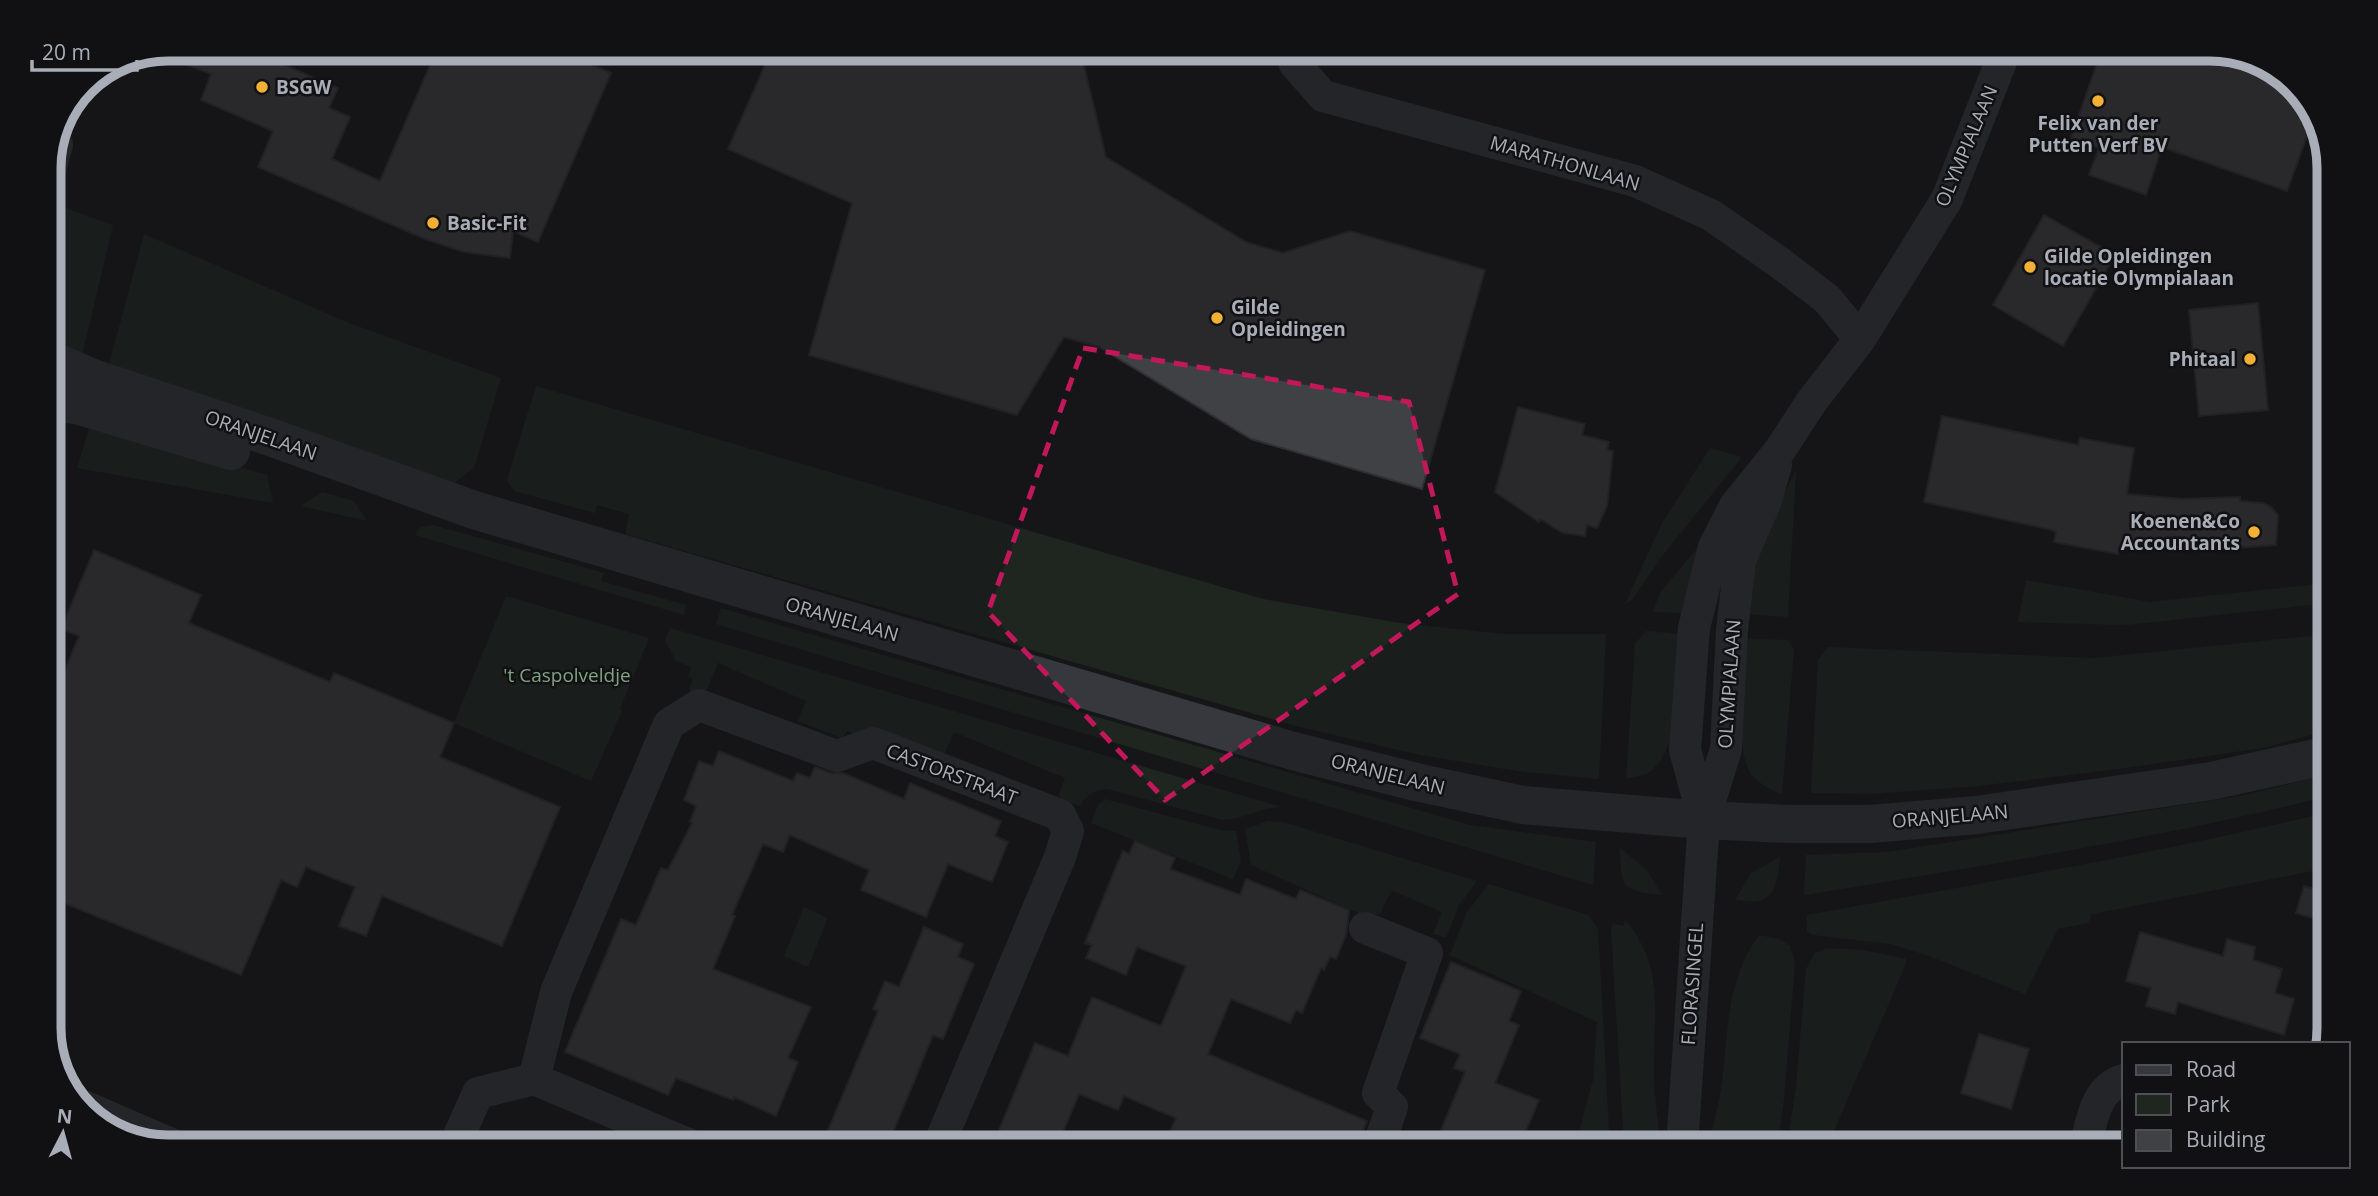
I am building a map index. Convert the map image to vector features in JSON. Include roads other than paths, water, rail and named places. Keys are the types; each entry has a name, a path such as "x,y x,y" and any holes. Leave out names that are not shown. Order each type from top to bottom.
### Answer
{"street":[{"name":"MARATHONLAAN","path":"1295,61 1323,96 1635,181 1711,215 1827,299 1860,339"},
{"name":"OLYMPIALAAN","path":"1704,820 1685,750 1694,628 1713,547 1735,506 1780,450 1812,401 1860,339 1947,199 2001,61"},
{"name":"ORANJELAAN","path":"61,364 90,377 270,437 474,510 1280,747 1416,782 1523,805 1704,820 1870,824 1976,816 2211,781 2317,758"},
{"name":"ORANJELAAN","path":"61,403 80,406 295,471 474,510"},
{"name":"CASTORSTRAAT","path":"534,1079 556,992 669,724 699,705 837,756 873,743 1060,815 1068,831 1060,857 943,1135"},
{"name":"FLORASINGEL","path":"1683,1135 1704,820"},
{"path":"1365,928 1427,953 1378,1093 1392,1107 1382,1135"},
{"path":"459,1135 478,1093 534,1079 667,1135"},
{"path":"2089,1135 2101,1093 2122,1080"},
{"path":"110,1118 141,1131"}],"place":[{"name":"BSGW","path":"262,87"},
{"name":"Felix van der Putten Verf BV","path":"2098,101"},
{"name":"Basic-Fit","path":"433,223"},
{"name":"Gilde Opleidingen locatie Olympialaan","path":"2030,267"},
{"name":"Gilde Opleidingen","path":"1217,318"},
{"name":"Phitaal","path":"2250,359"},
{"name":"Koenen&Co Accountants","path":"2254,532"}],"park label":[{"name":"'t Caspolveldje","path":"567,675"}]}
